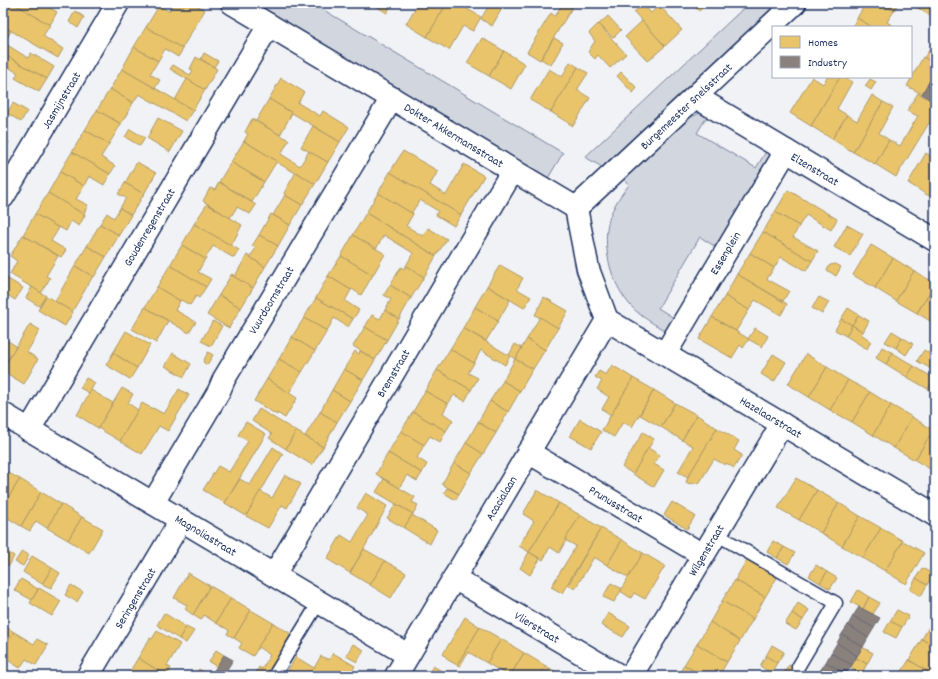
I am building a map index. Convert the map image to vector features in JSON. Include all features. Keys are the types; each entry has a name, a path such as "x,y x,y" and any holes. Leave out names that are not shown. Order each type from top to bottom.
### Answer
{"street":[{"name":"Jasmijnstraat","path":"3,197 118,3"},
{"name":"Dokter Akkermansstraat","path":"232,3 576,208"},
{"name":"Burgemeester Snelsstraat","path":"576,208 795,3"},
{"name":"Goudenregenstraat","path":"29,430 269,25"},
{"name":"Elzenstraat","path":"696,97 935,240"},
{"name":"Vuurdoornstraat","path":"153,503 219,391 224,379 392,98"},
{"name":"Essenplein","path":"665,354 786,151"},
{"name":"Bremstraat","path":"274,575 513,170"},
{"path":"576,208 588,269 607,320"},
{"name":"Hazelaarstraat","path":"607,320 935,514"},
{"name":"Acacialaan","path":"396,676 607,320"},
{"name":"Magnoliastraat","path":"3,414 408,655"},
{"name":"Wilgenstraat","path":"631,676 782,424"},
{"name":"Prunusstraat","path":"528,452 703,555"},
{"name":"Seringenstraat","path":"88,676 181,520"},
{"name":"Vlierstraat","path":"454,578 620,676"}],"lane":[{"path":"716,534 836,603 798,667"},
{"path":"274,676 319,602"}],"shaded area":[{"path":"255,3 312,3 563,153 548,178"},
{"path":"749,3 777,3 602,167 585,157"},
{"path":"700,113 708,115 697,133 756,168 767,150 772,154 716,247 700,237 658,308 674,318 666,331 639,314 631,306 619,289 611,270 607,250 607,229 615,205 629,185 624,179 691,117"}],"building: Homes":[{"path":"3,3 13,3 50,25 43,36 63,49 58,58 3,26"},
{"path":"13,3 42,3 57,12 50,25"},
{"path":"174,3 193,3 205,10 182,48 183,49 146,27 159,6 169,11"},
{"path":"371,3 392,3 387,13"},
{"path":"418,3 425,3 433,8 436,3 447,3 427,37 406,24"},
{"path":"447,3 457,3 481,17 473,31 463,26 449,50 427,37"},
{"path":"490,3 505,3 492,26 481,19"},
{"path":"563,3 575,3 540,60 527,52 551,13 555,16"},
{"path":"691,3 708,3 699,11"},
{"path":"866,3 881,3 894,11 887,22 893,26 870,26 857,18"},
{"path":"881,3 898,3 894,11"},
{"path":"910,3 931,3 935,5 935,19"},
{"path":"643,4 651,13 659,5 682,30 665,46 634,12"},
{"path":"75,11 84,17 78,28 69,22"},
{"path":"608,16 621,30 613,38 599,24"},
{"path":"857,18 870,26 853,26"},
{"path":"642,21 665,46 648,61 625,37"},
{"path":"598,24 626,54 610,68 598,55 595,59 588,52 595,41 589,33"},
{"path":"3,26 11,31 4,43 28,58 31,53 54,67 47,79 3,54"},
{"path":"146,27 183,49 178,57 165,49 158,61 134,47"},
{"path":"482,38 504,51 489,76 467,63"},
{"path":"554,38 563,43 551,65 541,59"},
{"path":"134,47 158,61 150,74 160,80 155,88 122,69"},
{"path":"931,47 935,49 935,64 924,58"},
{"path":"504,51 525,64 511,89 489,76"},
{"path":"204,53 218,61 214,67 201,59"},
{"path":"3,54 47,79 39,92 15,78 18,73 3,64"},
{"path":"196,57 217,69 205,90 170,69 173,65 190,75 193,70 190,69"},
{"path":"923,57 935,64 935,73 922,94 907,86"},
{"path":"570,62 578,67 551,112 530,100 549,69 562,77"},
{"path":"578,67 588,73 577,90 590,98 573,126 551,112"},
{"path":"122,69 193,110 186,121 139,94 133,103 110,89"},
{"path":"621,72 637,88 633,93 617,76"},
{"path":"281,78 304,92 298,103 320,116 323,111 349,127 340,142 269,99"},
{"path":"811,78 823,84 826,78 839,78 811,126 790,113"},
{"path":"839,78 845,78 852,82 837,109 847,115 832,139 811,126"},
{"path":"187,79 205,90 193,110 175,100"},
{"path":"870,79 876,82 871,90 865,86"},
{"path":"110,89 133,103 121,124 97,110"},
{"path":"918,93 935,103 935,123 933,125 929,123 896,177 875,164 889,140 900,146 918,116 907,111"},
{"path":"872,95 883,102 853,152 832,139 847,115 857,121"},
{"path":"269,99 292,113 280,135 256,121"},
{"path":"883,102 893,107 879,133 889,140 875,164 853,152"},
{"path":"13,103 27,111 21,122 7,113"},
{"path":"97,110 121,124 109,144 85,130"},
{"path":"158,118 182,131 170,152 147,138"},
{"path":"252,119 289,140 281,154 300,166 309,151 328,162 315,184 276,162 277,161 244,141 248,134 245,132"},
{"path":"313,126 340,142 328,162 301,147"},
{"path":"130,129 145,138 140,146 125,137"},
{"path":"85,130 109,144 101,157 115,166 110,174 72,152"},
{"path":"3,138 9,142 3,153"},
{"path":"244,141 277,161 264,182 231,162"},
{"path":"403,151 438,171 430,185 446,195 464,164 484,176 461,215 390,172"},
{"path":"72,152 110,174 104,185 89,176 84,186 60,172"},
{"path":"926,153 935,159 935,187 929,196 908,183"},
{"path":"137,162 156,173 144,194 125,183"},
{"path":"231,162 264,182 252,202 219,182"},
{"path":"60,172 84,186 76,199 88,205 84,213 85,215 48,193"},
{"path":"296,172 315,184 302,205 284,193"},
{"path":"390,172 461,215 454,226 436,215 438,211 420,200 412,212 413,214 378,193"},
{"path":"219,182 256,205 250,214 237,207 230,218 203,201 210,188 215,190"},
{"path":"125,183 144,194 131,215 120,208 126,198 118,194"},
{"path":"788,190 837,219 831,230 806,215 799,226 775,212"},
{"path":"48,193 85,215 79,226 71,221 66,231 35,214"},
{"path":"378,193 413,214 406,226 423,236 428,228 447,239 436,256 366,213"},
{"path":"285,195 302,205 290,225 273,215"},
{"path":"207,204 242,225 231,246 194,224"},
{"path":"120,208 131,215 119,235 100,224 107,213 114,218"},
{"path":"775,212 799,226 793,237 818,251 812,261 763,232"},
{"path":"366,213 436,256 424,277 406,266 413,253 384,235 376,249 353,235"},
{"path":"35,214 59,228 51,241 66,250 61,257 23,235"},
{"path":"271,214 290,225 278,246 259,235"},
{"path":"100,224 119,235 106,257 87,246"},
{"path":"194,224 239,250 234,258 213,246 205,259 182,245"},
{"path":"847,225 863,234 850,256 834,247"},
{"path":"763,232 812,261 806,271 781,257 774,268 750,253"},
{"path":"23,235 58,256 46,276 50,278 41,293 10,274 17,261 10,256"},
{"path":"259,235 278,246 265,267 250,257 256,248 252,246"},
{"path":"353,235 385,254 373,275 341,256"},
{"path":"182,245 205,259 198,272 211,279 206,287 170,265"},
{"path":"871,245 893,258 875,288 853,275"},
{"path":"87,246 106,257 94,277 75,266"},
{"path":"750,253 774,268 767,279 789,291 783,301 737,274"},
{"path":"247,255 265,267 253,288 231,275 232,274 235,276"},
{"path":"341,256 373,275 361,295 328,276"},
{"path":"893,258 914,271 896,301 875,288"},
{"path":"836,264 841,267 836,276 827,270 830,265"},
{"path":"170,265 206,287 199,298 196,296 190,305 181,300 180,301 157,287"},
{"path":"500,265 523,278 517,289 531,297 524,308 487,286"},
{"path":"75,266 93,276 72,312 55,301"},
{"path":"406,266 424,277 411,298 390,285 401,267 404,269"},
{"path":"914,271 935,283 917,313 896,301"},
{"path":"737,274 787,304 781,315 755,300 749,310 725,296"},
{"path":"231,275 253,288 241,308 219,295"},
{"path":"3,276 23,288 15,300 3,292"},
{"path":"328,276 351,290 345,301 359,310 353,319 316,298"},
{"path":"935,284 935,324 917,313"},
{"path":"390,285 411,298 399,319 385,310 391,299 384,295"},
{"path":"487,286 510,300 498,321 475,307"},
{"path":"32,287 46,296 39,306 26,298"},
{"path":"157,287 180,301 175,310 196,322 189,333 145,307"},
{"path":"219,295 241,308 229,328 207,315"},
{"path":"46,296 73,312 65,326 38,310"},
{"path":"725,296 749,310 736,331 712,317"},
{"path":"544,297 568,311 558,328 535,315"},
{"path":"819,297 829,302 822,314 812,308"},
{"path":"316,298 353,319 348,327 334,318 327,331 304,318"},
{"path":"145,307 168,321 156,343 132,329"},
{"path":"475,307 498,321 486,341 463,328"},
{"path":"848,308 859,315 852,325 841,319"},
{"path":"385,310 399,319 387,340 365,327 372,315 380,319"},
{"path":"859,315 869,321 863,332 852,325"},
{"path":"540,317 558,328 545,350 527,339"},
{"path":"712,317 749,339 743,348 740,345 732,358 699,339"},
{"path":"304,318 327,331 315,351 292,337"},
{"path":"841,319 852,325 846,336 835,330"},
{"path":"213,321 222,326 211,346 201,341"},
{"path":"30,324 40,330 27,352 38,359 24,384 3,371 3,369"},
{"path":"852,325 863,332 861,334 871,341 867,349 846,336"},
{"path":"365,327 387,340 375,360 353,346"},
{"path":"463,328 510,356 505,365 481,350 474,363 450,349"},
{"path":"755,328 768,336 762,347 748,339"},
{"path":"126,331 150,345 137,368 113,353"},
{"path":"892,331 902,337 896,348 885,342"},
{"path":"292,337 315,351 302,372 279,359"},
{"path":"902,337 913,344 906,355 896,348"},
{"path":"3,338 16,346 3,369"},
{"path":"527,339 545,350 533,369 515,359"},
{"path":"515,344 522,348 515,359 509,355"},
{"path":"882,347 893,353 886,364 876,358"},
{"path":"450,349 474,363 468,373 478,378 471,390 437,370"},
{"path":"924,350 935,357 935,371 917,361"},
{"path":"355,351 359,354 360,351 375,360 363,380 344,369"},
{"path":"208,352 213,355 207,365 203,362"},
{"path":"113,353 137,368 130,379 106,365"},
{"path":"173,353 191,364 184,377 165,366"},
{"path":"893,353 914,366 907,377 886,364"},
{"path":"773,354 786,362 774,382 761,374"},
{"path":"806,354 827,367 809,397 788,384"},
{"path":"279,359 302,372 289,393 267,379"},
{"path":"515,359 533,369 520,391 503,381"},
{"path":"612,365 633,378 607,422 611,415 602,409 609,397 597,389 602,381 595,377 599,371 606,375"},
{"path":"914,366 935,379 928,389 907,377"},
{"path":"827,367 848,380 830,410 809,397"},
{"path":"344,369 363,380 350,401 332,390"},
{"path":"437,370 471,390 465,401 454,395 448,404 425,391"},
{"path":"86,378 95,383 89,393 80,388"},
{"path":"633,378 654,390 632,427 623,422 614,437 602,430"},
{"path":"267,379 297,398 285,418 277,413 277,415 254,401"},
{"path":"935,379 935,393 928,389"},
{"path":"848,380 870,392 852,422 830,410"},
{"path":"503,381 520,391 508,412 490,401"},
{"path":"122,388 133,394 128,403 138,410 120,441 98,428"},
{"path":"179,389 189,395 168,431 159,426 142,454 120,441 142,403 164,414"},
{"path":"91,390 113,403 98,428 77,415"},
{"path":"332,390 350,401 337,422 320,412"},
{"path":"654,390 675,403 661,427 640,415"},
{"path":"425,391 448,404 443,413 453,420 446,431 413,412"},
{"path":"870,392 891,405 873,435 852,422"},
{"path":"490,401 508,412 496,433 478,422"},
{"path":"675,403 697,415 682,440 661,427"},
{"path":"891,405 912,417 894,448 873,435"},
{"path":"259,409 296,431 286,449 269,438 272,434 252,421"},
{"path":"320,412 337,422 323,447 305,436"},
{"path":"413,412 446,431 440,442 430,436 424,445 401,431"},
{"path":"697,415 717,428 688,477 678,472 693,446 682,440"},
{"path":"912,417 933,430 915,460 894,448"},
{"path":"580,419 601,432 591,448 570,436"},
{"path":"246,422 266,434 225,503 203,490 218,466 229,472 248,441 238,435"},
{"path":"478,422 496,433 483,454 466,443"},
{"path":"717,428 739,441 734,450 742,455 734,468 726,463 725,465 714,459 700,482 690,484 686,482 688,477"},
{"path":"933,430 935,431 935,472 915,460"},
{"path":"296,431 323,447 312,465 286,449"},
{"path":"401,431 424,445 417,458 427,464 422,473 388,453"},
{"path":"643,432 654,439 633,474 622,467"},
{"path":"466,443 483,454 471,473 454,463"},
{"path":"273,447 283,454 246,516 225,503 240,479 250,485"},
{"path":"648,448 660,455 654,464 664,470 654,487 633,474"},
{"path":"388,453 422,473 417,481 407,475 399,488 376,474"},
{"path":"454,463 471,473 459,494 442,484"},
{"path":"3,470 20,479 5,503 3,502"},
{"path":"285,475 301,484 287,508 282,505 268,528 246,516 260,491 272,498"},
{"path":"796,478 817,490 799,520 778,508"},
{"path":"20,479 41,492 21,526 3,515 3,506"},
{"path":"384,479 415,497 412,502 418,505 413,514 376,492"},
{"path":"447,488 459,494 456,500 444,493"},
{"path":"537,490 559,503 529,552 519,546 534,521 523,514"},
{"path":"817,490 839,503 821,533 799,520"},
{"path":"41,492 61,504 47,528 36,521 30,531 21,526"},
{"path":"366,493 387,506 350,573 327,559 341,535 352,542 368,515 357,508"},
{"path":"672,502 695,516 687,529 664,515"},
{"path":"559,503 580,515 559,553 550,547 543,560 529,552"},
{"path":"839,503 860,516 842,546 821,533"},
{"path":"61,504 82,517 68,540 47,528"},
{"path":"396,504 413,514 404,528 387,518"},
{"path":"412,515 437,530 430,544 404,528"},
{"path":"580,515 601,528 562,593 551,587 576,546 565,540"},
{"path":"860,516 881,528 863,558 842,546"},
{"path":"82,517 103,529 89,553 68,540"},
{"path":"601,528 622,540 607,565 594,557 575,589 568,585"},
{"path":"881,528 903,541 885,571 863,558"},
{"path":"622,540 643,553 629,578 607,565"},
{"path":"773,541 784,547 777,558 767,552"},
{"path":"903,541 924,553 906,584 885,571"},
{"path":"784,547 795,553 788,564 777,558"},
{"path":"364,549 385,561 370,585 350,573"},
{"path":"6,551 14,556 9,566 3,562 3,556"},
{"path":"22,551 29,555 23,566 15,562"},
{"path":"529,552 540,559 530,575 520,568"},
{"path":"643,553 665,566 645,599 634,593 631,598 620,591"},
{"path":"32,556 52,568 42,584 23,572"},
{"path":"748,558 778,576 765,597 735,580"},
{"path":"385,561 406,573 391,598 370,585"},
{"path":"816,565 827,572 820,583 809,576"},
{"path":"52,568 60,573 51,588 42,584"},
{"path":"922,568 933,574 927,585 916,578"},
{"path":"827,572 837,578 830,589 820,583"},
{"path":"188,573 210,586 193,615 185,609 187,605 174,598"},
{"path":"916,578 927,585 921,596 910,590"},
{"path":"21,579 38,589 32,600 14,590"},
{"path":"735,580 765,597 753,619 722,601"},
{"path":"611,583 622,589 614,602 603,597"},
{"path":"71,585 83,592 77,602 65,595"},
{"path":"210,586 231,598 216,623 204,615 201,620 193,615"},
{"path":"39,588 61,601 52,616 30,603"},
{"path":"858,590 869,597 863,609 851,602"},
{"path":"869,597 880,603 873,614 863,609"},
{"path":"231,598 251,610 234,638 227,634 229,630 216,623"},
{"path":"722,601 753,619 740,641 710,622"},
{"path":"798,603 809,610 803,620 792,613"},
{"path":"251,610 273,623 253,656 239,648 242,643 234,638"},
{"path":"897,610 909,616 902,627 890,621"},
{"path":"164,613 186,627 179,639 157,625"},
{"path":"608,613 630,626 623,637 601,625"},
{"path":"792,613 803,620 796,630 785,624"},
{"path":"465,617 480,627 457,665 448,660 443,654"},
{"path":"935,618 935,647 922,639"},
{"path":"890,621 902,627 896,638 884,632"},
{"path":"710,622 740,641 727,662 697,644"},
{"path":"273,623 293,635 269,676 254,676 259,667 262,669 270,655 258,647"},
{"path":"3,625 14,632 3,649"},
{"path":"186,627 194,631 186,643 179,639"},
{"path":"480,627 501,639 487,663 468,652 460,666 457,665"},
{"path":"157,631 180,644 167,666 171,668 167,676 138,658 150,638 152,639"},
{"path":"14,632 34,644 37,639 48,645 36,665 26,659 20,668 3,657 3,649"},
{"path":"501,639 524,653 510,676 487,663"},
{"path":"922,639 935,647 935,676 909,660"},
{"path":"353,644 364,650 357,662 346,656"},
{"path":"697,644 727,662 719,676 703,676 684,665"},
{"path":"772,645 784,652 777,663 766,656"},
{"path":"862,647 873,653 867,664 856,658"},
{"path":"216,650 224,655 217,666 209,662"},
{"path":"333,653 355,666 349,676 299,676 288,670 296,657 314,668 321,656 329,660"},
{"path":"524,653 546,666 540,676 510,676"},
{"path":"766,656 777,663 771,673 760,666"},
{"path":"138,658 167,676 127,676"},
{"path":"856,658 867,664 861,675 850,668"},
{"path":"909,660 935,676 899,676"},
{"path":"684,665 703,676 678,676"},
{"path":"789,665 799,671 796,676 782,676"},
{"path":"433,666 450,676 427,676"},
{"path":"546,666 563,676 540,676"},
{"path":"199,669 210,676 195,676"},
{"path":"288,670 299,676 284,676"}],"building: Industry":[{"path":"933,76 935,78 935,90 927,85"},
{"path":"927,85 935,90 935,103 922,94"},
{"path":"859,607 880,618 874,628 853,616"},
{"path":"853,616 874,628 868,638 848,625"},
{"path":"848,625 868,638 863,647 842,634"},
{"path":"842,634 863,647 857,656 837,643"},
{"path":"837,643 857,656 852,665 831,653"},
{"path":"831,653 852,665 846,674 826,662"},
{"path":"224,655 233,660 226,671 234,676 211,675"},
{"path":"826,662 846,674 845,676 829,676 820,671"}]}
